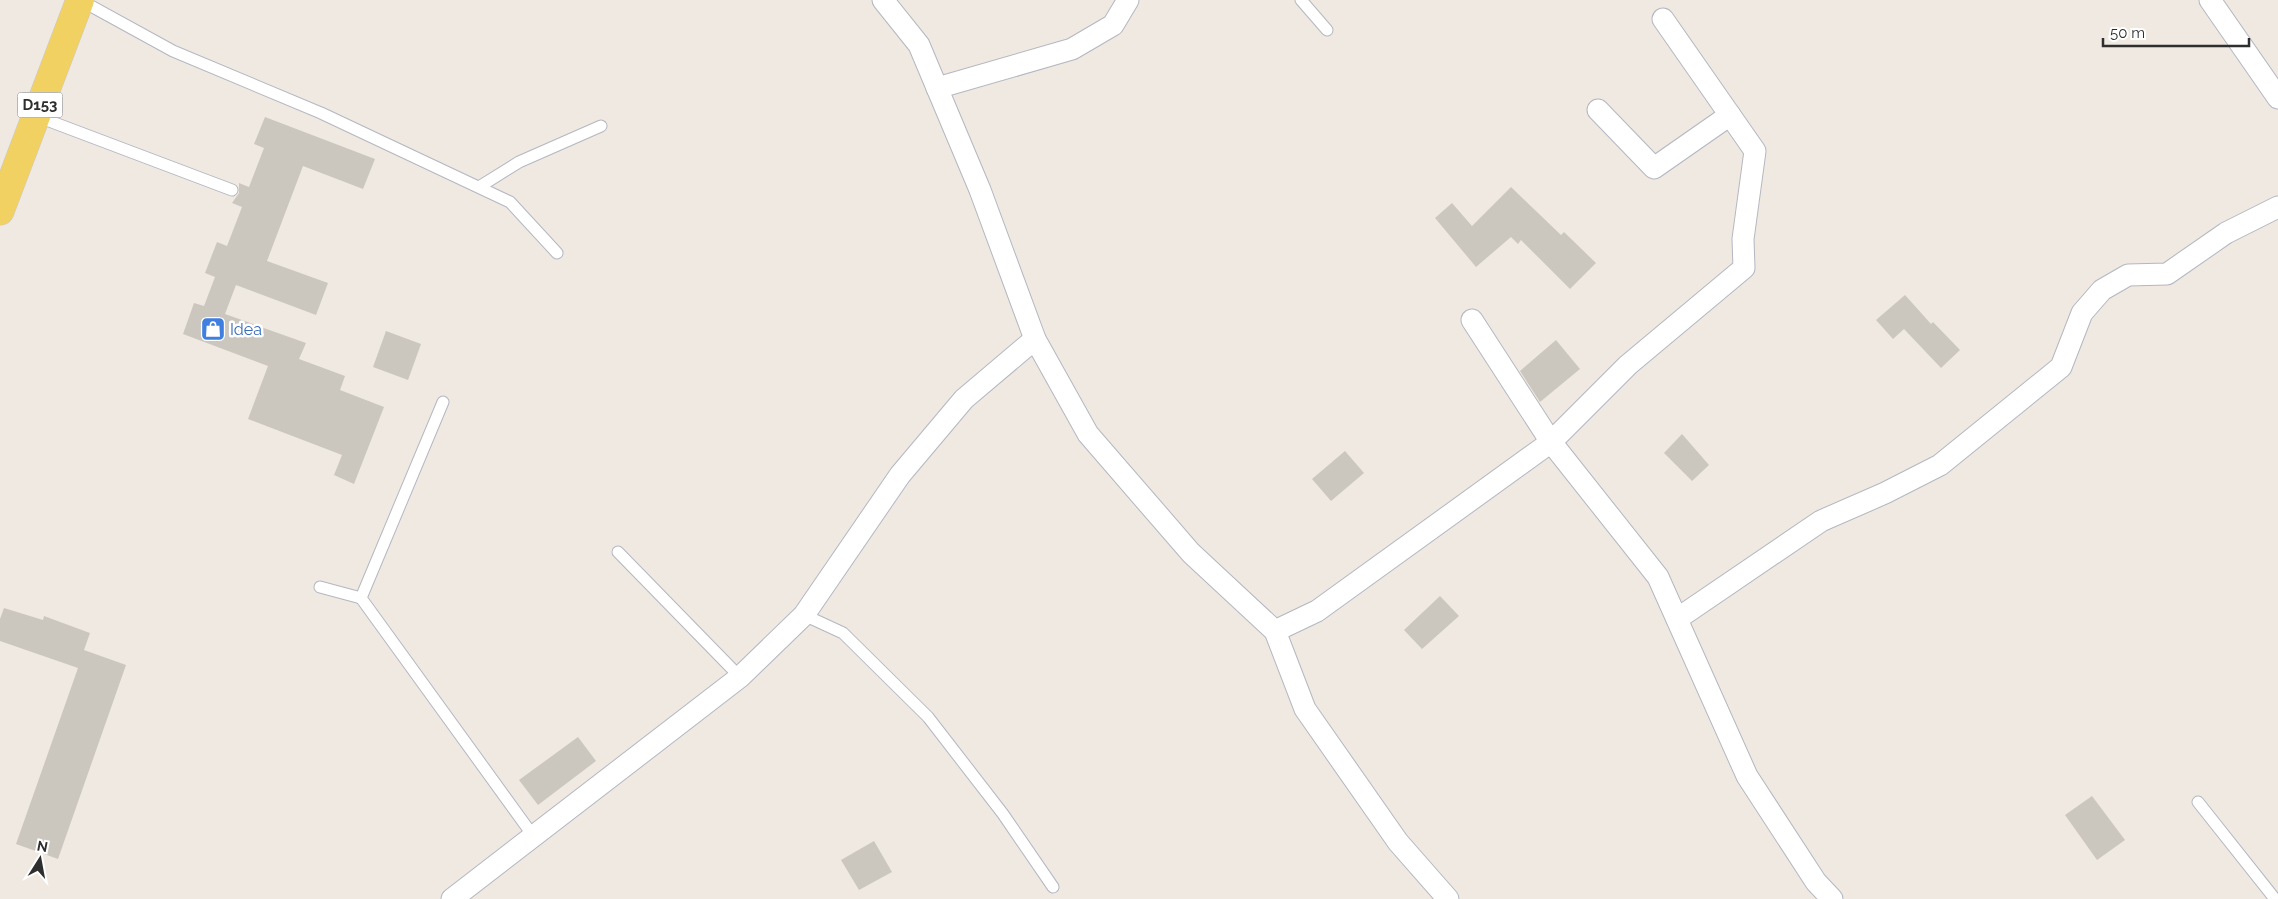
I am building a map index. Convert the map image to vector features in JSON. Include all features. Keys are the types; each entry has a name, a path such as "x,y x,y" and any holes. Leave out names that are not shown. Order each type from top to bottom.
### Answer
{"main road":[{"name":"D153","path":"0,211 80,0"}],"street":[{"path":"883,0 919,45 980,190 1035,339 1088,434 1191,553 1275,631 1305,708 1398,842 1448,899"},
{"path":"937,88 1072,49 1113,25 1128,0"},
{"path":"2210,0 2278,98"},
{"path":"1275,631 1317,611 1551,442 1628,365 1744,268 1743,239 1755,152 1663,19"},
{"path":"1598,110 1654,168 1730,114"},
{"path":"1677,619 1821,521 1885,493 1940,465 2061,367 2082,313 2102,290 2128,275 2167,274 2226,233 2278,207"},
{"path":"1472,320 1551,442 1658,577 1747,776 1816,882 1832,899"},
{"path":"452,899 740,677 804,615 900,475 964,399 1035,339"}],"lane":[{"path":"80,0 173,51 321,113 510,202 557,254"},
{"path":"1301,0 1327,30"},
{"path":"36,116 232,190"},
{"path":"479,187 520,162 601,126"},
{"path":"361,598 443,402"},
{"path":"618,552 740,677"},
{"path":"320,587 361,598 534,837"},
{"path":"804,615 843,633 928,717 1003,814 1053,887"},
{"path":"2198,802 2274,899"}],"building":[{"path":"265,117 375,159 363,189 303,166 267,261 328,283 316,315 236,285 225,314 306,343 299,359 345,376 340,390 384,407 354,484 334,475 342,455 248,419 268,366 183,334 194,303 204,306 215,277 205,273 217,242 227,246 242,207 232,203 239,193 239,183 249,187 264,148 254,144"},
{"path":"1511,187 1561,235 1564,232 1596,263 1570,289 1521,240 1518,244 1511,237 1476,267 1435,218 1452,203 1472,226"},
{"path":"1905,295 1931,324 1933,322 1960,350 1941,368 1904,329 1893,339 1876,320"},
{"path":"386,331 421,344 408,380 373,367"},
{"path":"1556,340 1580,369 1540,402 1520,371"},
{"path":"1682,434 1709,465 1692,481 1664,453"},
{"path":"1345,451 1364,473 1331,501 1312,479"},
{"path":"1440,596 1459,616 1422,649 1404,630"},
{"path":"4,608 43,620 44,616 90,633 84,650 126,665 58,859 16,844 78,668 0,641 0,619"},
{"path":"578,737 596,761 538,805 519,780"},
{"path":"2092,796 2125,840 2097,860 2065,815"},
{"path":"874,841 892,872 859,890 841,860"}],"place":[{"name":"Idea","path":"213,329"}]}
